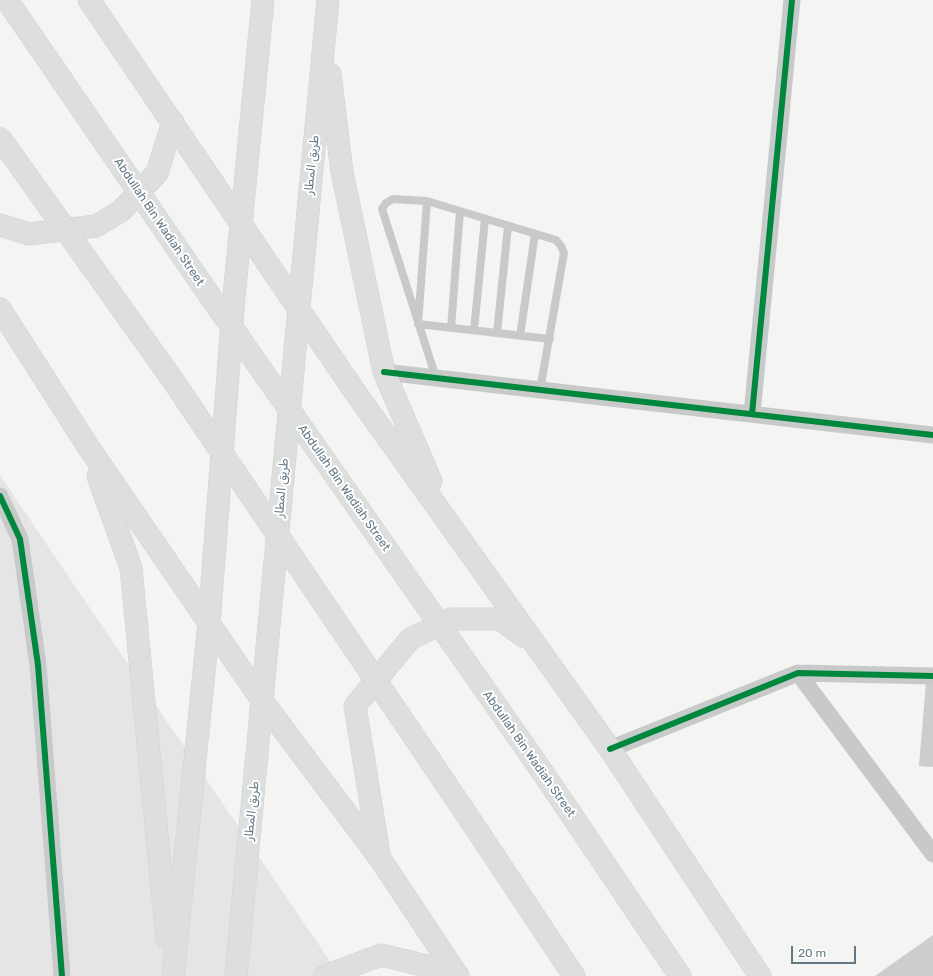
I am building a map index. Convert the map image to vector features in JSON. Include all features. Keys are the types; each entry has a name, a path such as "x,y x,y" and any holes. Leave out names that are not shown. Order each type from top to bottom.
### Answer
{"main road":[{"name":"Abdullah Bin Wadiah Street","path":"7,0 203,286 548,780 680,976"},
{"path":"89,0 356,392 610,749 760,976"},
{"path":"172,976 209,623 241,222 264,0"},
{"name":"طريق المطار","path":"236,976 328,0"},
{"path":"325,30 342,172 384,372 447,519"},
{"path":"0,225 29,234 96,226 121,211 157,173 173,122"},
{"path":"0,138 172,379 574,976"},
{"path":"0,309 89,448 263,702 379,857 458,976"},
{"path":"89,448 131,568 172,976"},
{"path":"379,857 355,706 410,639 451,619 500,619 536,647"},
{"path":"325,976 381,955 431,967 446,976"}],"street":[{"path":"752,414 792,0"},
{"path":"384,372 933,435"},
{"path":"0,496 20,539 38,665 62,976"},
{"path":"798,673 933,854"},
{"path":"610,749 798,673 933,676"}],"lane":[{"path":"436,378 382,209 386,203 393,199 427,201 556,240 562,246 564,253 540,390"},
{"path":"418,324 427,201"},
{"path":"451,328 460,211"},
{"path":"474,330 485,218"},
{"path":"497,333 508,226"},
{"path":"520,336 535,234"},
{"path":"418,324 550,339"}],"shaded area":[{"path":"0,475 47,545 340,976 0,976"}],"building":[{"path":"926,682 933,683 933,767 919,766"},
{"path":"933,935 933,976 875,976"}],"cycle path":[{"path":"752,414 792,0"},
{"path":"384,372 933,435"},
{"path":"0,496 20,539 38,665 62,976"},
{"path":"610,749 798,673 933,676"}]}
